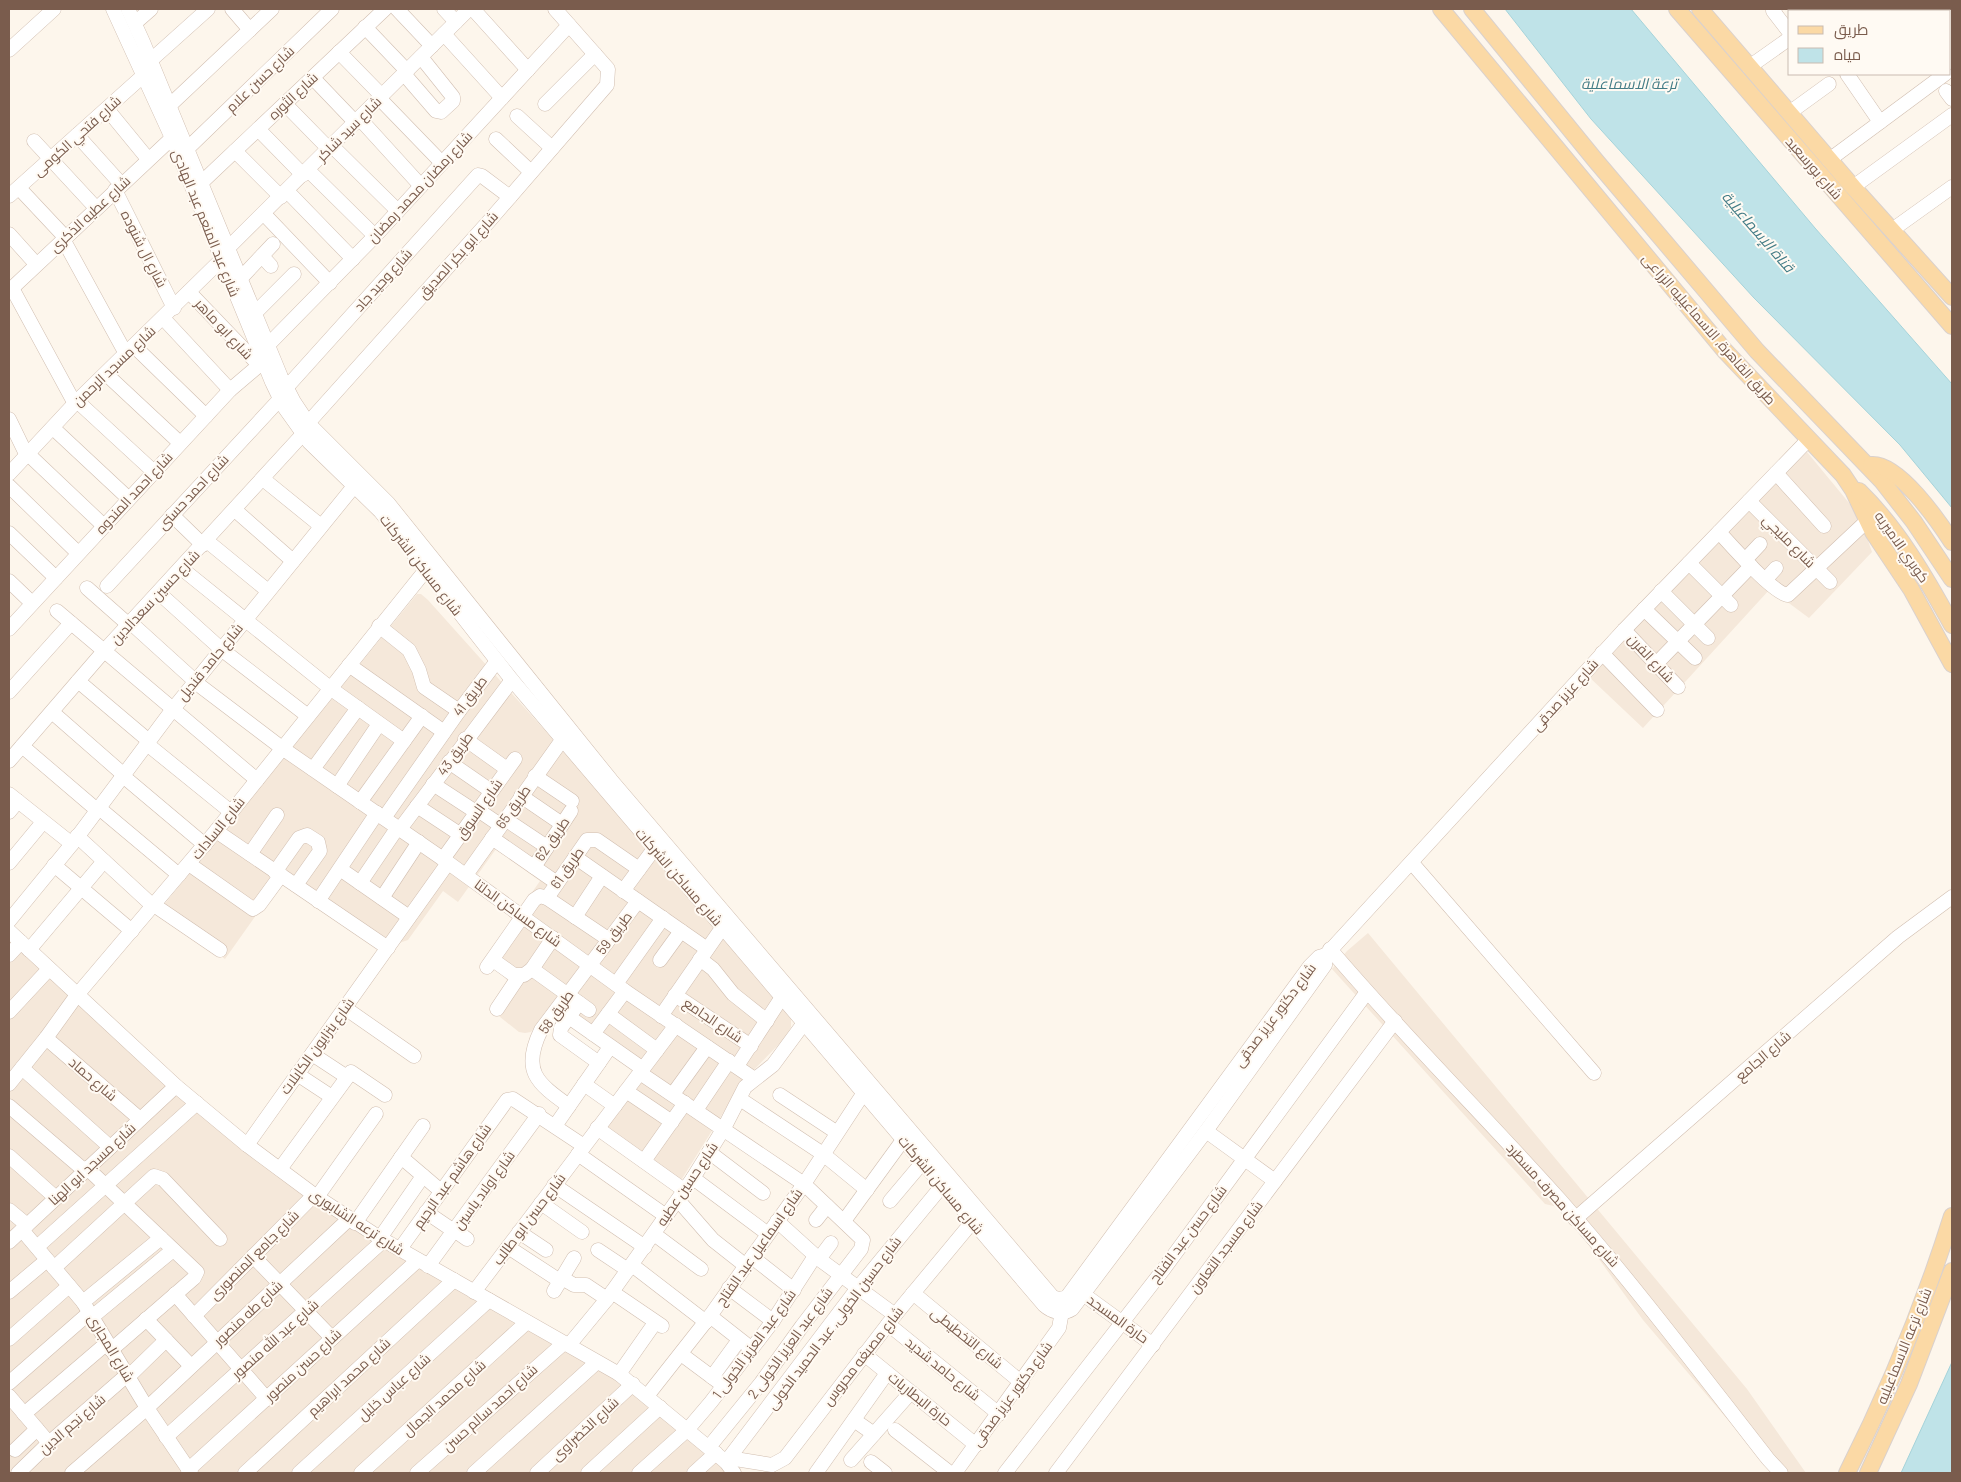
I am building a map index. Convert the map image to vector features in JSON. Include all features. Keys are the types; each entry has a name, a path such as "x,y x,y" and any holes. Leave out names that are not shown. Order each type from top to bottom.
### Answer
{"main road":[{"name":"طريق القاهرة, الاسماعيليه الزراعى","path":"1441,9 1725,351 1843,475 1952,664"},
{"name":"طريق القاهرة, الاسماعيليه الزراعى","path":"1472,9 1596,161 1746,338 1869,465 1876,464 1884,468 1907,486 1932,512 1952,542"},
{"name":"شارع بورسعيد","path":"1676,9 1952,326"},
{"name":"شارع بورسعيد","path":"1702,10 1829,160 1952,297"},
{"path":"1707,329 1716,324 1725,313"},
{"path":"1725,351 1733,341 1746,338"},
{"name":"كوبري الاميريه","path":"1869,465 1914,522 1952,579"},
{"name":"كوبري الاميريه","path":"1843,475 1868,499 1895,533 1917,564 1952,625"},
{"name":"شارع ترعه الاسماعيليه","path":"1847,1473 1897,1368 1930,1284 1952,1216"},
{"name":"شارع ترعه الاسماعيليه","path":"1868,1473 1909,1384 1952,1271"}],"street":[{"name":"شارع عبد المنعم عبد الهادى","path":"113,9 224,254 240,279 268,345 283,393"},
{"name":"شارع عبد المنعم عبد الهادى","path":"128,9 201,183 261,364 283,393 306,429"},
{"path":"135,24 151,9"},
{"path":"150,61 208,9"},
{"path":"232,9 250,30"},
{"path":"169,106 272,9"},
{"name":"شارع حسن علام","path":"187,149 332,9"},
{"name":"شارع الثوره","path":"201,183 384,9"},
{"path":"397,9 432,46"},
{"path":"444,9 456,22"},
{"path":"471,9 528,70"},
{"name":"شارع سيد شاكر","path":"224,254 471,9"},
{"path":"545,104 594,54 556,9"},
{"path":"1774,10 1788,30"},
{"path":"12,42 48,11"},
{"name":"شارع رمضان محمد رمضان","path":"268,345 375,236 569,25"},
{"path":"365,27 406,72 436,111 441,112 453,101 454,96 421,57"},
{"path":"444,34 502,98"},
{"path":"1749,67 1788,39"},
{"path":"339,52 442,163"},
{"name":"شارع ابو بكر الصديق","path":"306,429 607,85 608,70 594,54"},
{"name":"شارع فتحي الكومى","path":"14,192 144,75"},
{"path":"1848,75 1880,122"},
{"path":"1829,160 1944,75"},
{"path":"313,78 421,186"},
{"path":"1789,113 1829,84"},
{"path":"285,104 398,211"},
{"path":"107,109 148,159"},
{"path":"1854,187 1952,115"},
{"path":"517,116 552,148"},
{"path":"258,129 375,236"},
{"name":"شارع ال شنوده","path":"78,135 118,187 174,308"},
{"name":"شارع عطيه الذكرى","path":"10,289 172,138"},
{"path":"496,139 531,172"},
{"path":"34,141 96,208"},
{"path":"235,151 353,259"},
{"name":"شارع وحيد جاد","path":"283,393 476,177 477,171 510,197"},
{"path":"1892,230 1952,187"},
{"path":"14,192 64,238 130,350 206,416"},
{"path":"264,214 330,283"},
{"path":"9,234 36,264"},
{"path":"240,279 267,261 274,244"},
{"name":"شارع مسجد الرحمن","path":"9,474 76,403 174,308 224,254"},
{"path":"254,313 294,274"},
{"path":"10,289 76,403 153,471"},
{"name":"شارع ابو ماهر","path":"189,292 261,364"},
{"path":"163,318 230,390"},
{"name":"شارع احمد المندوه","path":"9,628 230,390 261,364"},
{"path":"106,374 180,443"},
{"name":"شارع احمد حسنى","path":"107,586 283,393"},
{"path":"9,419 27,455 104,526"},
{"path":"52,428 128,498"},
{"name":"شارع حسين سعدالدين","path":"9,761 104,651 205,543 306,429"},
{"name":"شارع مساكن الشركات","path":"306,429 380,511 425,571 562,740 606,784 977,1216 1054,1298"},
{"name":"شارع مساكن الشركات","path":"306,429 388,503 606,784 654,849 942,1186 977,1216 1044,1305 1061,1312"},
{"name":"شارع عزيز صدقى","path":"1328,952 1412,863 1602,653 1808,440"},
{"path":"1776,473 1824,526"},
{"path":"263,479 321,526"},
{"name":"شارع حامد قنديل","path":"9,921 74,840 195,681 355,485"},
{"path":"9,486 78,553"},
{"name":"شارع مليجي","path":"1749,501 1830,582"},
{"path":"235,510 292,561"},
{"path":"172,515 268,591"},
{"path":"1719,532 1748,563 1784,595 1791,594 1868,520"},
{"path":"9,533 56,578"},
{"path":"1656,664 1694,624 1727,600 1760,544"},
{"path":"1689,563 1727,600"},
{"path":"181,568 330,688 404,741"},
{"path":"1766,579 1776,568"},
{"name":"شارع السادات","path":"9,1084 77,995 189,864 425,571"},
{"path":"9,581 32,603"},
{"name":"شارع مساكن الدلتا","path":"87,588 195,681 282,748 466,875 661,1016 753,1078"},
{"path":"1661,591 1708,638"},
{"path":"159,593 221,650 308,716"},
{"path":"1644,609 1696,658"},
{"path":"58,611 257,780"},
{"path":"9,692 71,623"},
{"path":"379,626 409,650 417,665 424,687 459,711"},
{"name":"شارع الفرن","path":"1624,630 1678,687"},
{"path":"1602,653 1657,710"},
{"name":"طريق 41","path":"318,901 497,661"},
{"path":"349,664 444,732"},
{"name":"طريق 43","path":"360,883 465,739 512,680"},
{"path":"78,681 148,743 231,812"},
{"path":"313,769 358,708"},
{"path":"52,712 205,844"},
{"path":"360,802 422,716"},
{"path":"337,786 379,724"},
{"name":"شارع السوق","path":"388,948 446,861 461,834 511,764 465,739"},
{"name":"طريق 65","path":"466,875 562,740"},
{"path":"22,746 179,876"},
{"path":"449,762 491,791"},
{"name":"طريق 62","path":"534,867 572,806 535,776"},
{"path":"433,784 477,811 502,822 547,847"},
{"path":"521,796 562,824"},
{"path":"12,803 74,840 104,861 154,906 220,950"},
{"path":"417,806 461,834"},
{"path":"250,854 277,815"},
{"path":"9,863 44,822"},
{"path":"216,831 388,948"},
{"path":"189,864 249,907 257,908 296,841 307,835 320,846 318,854 296,885"},
{"path":"492,838 556,883"},
{"name":"طريق 61","path":"547,898 583,845 592,839 639,869"},
{"path":"382,898 419,842"},
{"path":"623,891 654,849"},
{"path":"575,857 681,931 704,954 732,994 767,1021"},
{"path":"9,955 25,946 81,888 104,861"},
{"path":"1412,863 1594,1073"},
{"path":"54,865 81,888 98,896 132,931"},
{"path":"340,869 410,917"},
{"path":"575,917 602,876"},
{"name":"شارع الجامع","path":"1575,1218 1877,955 1952,897"},
{"path":"553,938 532,969 524,976 519,976 490,963 537,898 547,898 608,940"},
{"name":"طريق 59","path":"590,965 638,901"},
{"path":"593,1034 608,1014 617,985 661,917"},
{"path":"661,1016 722,928"},
{"name":"شارع ترعه الشابورى","path":"9,930 176,1086 247,1145 352,1221 620,1374 723,1459"},
{"path":"660,960 681,931"},
{"name":"شارع بنزايون الكابلات","path":"247,1145 388,948"},
{"name":"شارع مساكن مصرف مسطرد","path":"1328,952 1395,1021 1619,1268 1768,1459 1781,1473"},
{"name":"شارع دكتور عزيز صدقى","path":"954,1473 1022,1383 1059,1328 1061,1312 1072,1309 1206,1131 1325,965 1328,952"},
{"name":"شارع دكتور عزيز صدقى","path":"1054,1298 1061,1299 1067,1297 1310,966 1318,957 1328,952"},
{"name":"طريق 58","path":"569,1106 543,1088 536,1078 532,1066 531,1053 538,1036 590,965"},
{"path":"9,1012 49,969"},
{"path":"532,969 584,1007 569,1017 559,1032 560,1035 599,1063"},
{"path":"497,1009 519,976"},
{"name":"شارع حسن عبد الفتاح","path":"1005,1473 1168,1262 1367,992"},
{"name":"شارع الجامع","path":"676,995 751,1046"},
{"path":"644,1161 672,1122 691,1106 751,1046 782,998"},
{"path":"345,1008 414,1056"},
{"path":"608,1014 658,1050"},
{"path":"569,1017 673,1094 804,1184 844,1221 903,1140"},
{"name":"شارع مسجد التعاون","path":"1056,1473 1395,1021"},
{"name":"شارع حسين عطيه","path":"566,1344 610,1295 645,1247 693,1178 724,1128 745,1087 753,1078 772,1065 804,1023"},
{"name":"شارع حسن ابو طالب","path":"474,1292 676,1026"},
{"name":"شارع حماد","path":"46,1038 140,1119"},
{"path":"555,1126 610,1047"},
{"path":"673,1094 707,1047"},
{"path":"312,1054 347,1077"},
{"path":"22,1068 110,1147"},
{"path":"280,1169 347,1077 353,1072 385,1095"},
{"path":"297,1074 332,1097"},
{"path":"584,1084 615,1106"},
{"name":"شارع مسجد ابو الهنا","path":"9,1242 176,1086"},
{"path":"626,1091 672,1122"},
{"name":"شارع اسماعيل عبد الفتاح","path":"647,1396 708,1319 804,1184 836,1132 863,1094"},
{"path":"780,1096 836,1132"},
{"name":"شارع هاشم عبد الرحيم","path":"400,1249 505,1102 513,1099 539,1114"},
{"path":"740,1099 823,1154 867,1190"},
{"path":"36,1247 196,1103"},
{"path":"9,1106 105,1185 197,1272 195,1276 146,1320 109,1346 24,1414"},
{"name":"شارع جامع المنصورى","path":"194,1316 316,1196 376,1114"},
{"path":"539,1114 581,1150 666,1216"},
{"name":"شارع اولاد ياسين","path":"423,1263 454,1230 539,1114"},
{"name":"شارع طه منصور","path":"72,1473 147,1408 280,1284 352,1221 423,1126"},
{"path":"597,1128 644,1161 681,1195 713,1240 794,1290"},
{"path":"1206,1131 1275,1181"},
{"path":"709,1152 764,1193"},
{"path":"9,1156 56,1198"},
{"path":"401,1157 441,1191"},
{"path":"890,1201 922,1163"},
{"path":"9,1292 51,1264 124,1204 154,1176 159,1176 220,1239"},
{"name":"شارع عبد الله منصور","path":"166,1437 306,1311 382,1239 423,1176"},
{"path":"693,1178 768,1234"},
{"path":"554,1185 645,1247"},
{"name":"شارع حسين الخولى, عبد الحميد الخولى","path":"723,1459 857,1289 942,1186"},
{"path":"541,1203 582,1232"},
{"path":"816,1220 827,1206"},
{"name":"شارع المجارى","path":"9,1210 24,1227 36,1247 88,1311 147,1408 190,1472"},
{"path":"426,1212 467,1239"},
{"name":"شارع مصبغه محروس","path":"723,1459 772,1465 780,1463 891,1320 977,1216"},
{"name":"شارع حامد شديد","path":"777,1221 817,1258 857,1289 999,1414"},
{"name":"شارع عبد العزيز الخولى 2","path":"723,1459 761,1383 864,1245 860,1236 844,1221"},
{"path":"519,1232 546,1250"},
{"path":"654,1234 701,1268"},
{"path":"9,1383 88,1311 161,1238"},
{"name":"شارع عبد العزيز الخولى 1","path":"639,1473 688,1429 724,1386 817,1258 831,1243"},
{"path":"508,1247 558,1283 586,1285 610,1295 657,1327 620,1374"},
{"path":"88,1311 173,1250"},
{"path":"598,1250 630,1268 752,1349"},
{"path":"253,1256 332,1338"},
{"path":"558,1283 574,1258"},
{"name":"شارع حسن منصور","path":"190,1472 332,1338 423,1263"},
{"name":"شارع محمد ابراهيم","path":"245,1473 454,1280"},
{"path":"9,1339 69,1286"},
{"path":"730,1288 773,1321"},
{"name":"شارع التخطيطى","path":"913,1293 1022,1383"},
{"path":"175,1294 266,1399"},
{"name":"حارة المسجد","path":"1083,1294 1153,1345"},
{"path":"1054,1298 1061,1312"},
{"name":"شارع عباس خليل","path":"299,1473 489,1300"},
{"path":"146,1320 191,1366"},
{"name":"شارع محمد الجمال","path":"361,1473 527,1322"},
{"name":"شارع نجم الدين","path":"18,1473 49,1442 127,1376 166,1340"},
{"path":"712,1377 740,1340"},
{"name":"شارع احمد سالم حسن","path":"417,1473 566,1344"},
{"path":"681,1354 724,1386"},
{"name":"حارة البطاريات","path":"864,1354 976,1445"},
{"path":"474,1473 597,1362"},
{"path":"819,1472 833,1448 887,1373"},
{"name":"شارع الخضراوى","path":"544,1471 633,1384"},
{"path":"860,1463 874,1434 911,1392"},
{"path":"9,1396 49,1442"},
{"path":"588,1473 660,1407"},
{"path":"854,1420 874,1434"},
{"path":"15,1450 37,1429"},
{"path":"895,1430 950,1473"},
{"path":"833,1448 860,1463 885,1473"},
{"path":"694,1473 723,1459"}],"shaded area":[{"path":"1807,452 1859,515 1872,552 1809,618 1770,589 1643,728 1588,676"},
{"path":"417,594 421,594 428,600 610,803 791,1019 791,1027 785,1038 743,1081 675,1190 598,1137 643,1066 555,1006 545,1012 531,1032 525,1033 519,1032 495,1013 509,982 502,975 490,952 540,881 496,849 458,902 443,891 408,940 396,944 293,877 276,887 225,959 158,912"},
{"path":"9,927 210,1110 326,1201 617,1370 737,1473 9,1473"},
{"path":"1368,933 1747,1389 1806,1473 1773,1473 1643,1320 1562,1208 1545,1204 1332,969 1347,951"}],"water":[{"name":"ترعة الاسماعلية","path":"1505,9 1631,9 1815,228 1952,384 1952,508 1900,445 1754,298 1591,119"},
{"path":"1952,1362 1952,1473 1901,1473"}],"water label":[{"name":"قناة الإسماعيلية","path":"1758,232"}]}
